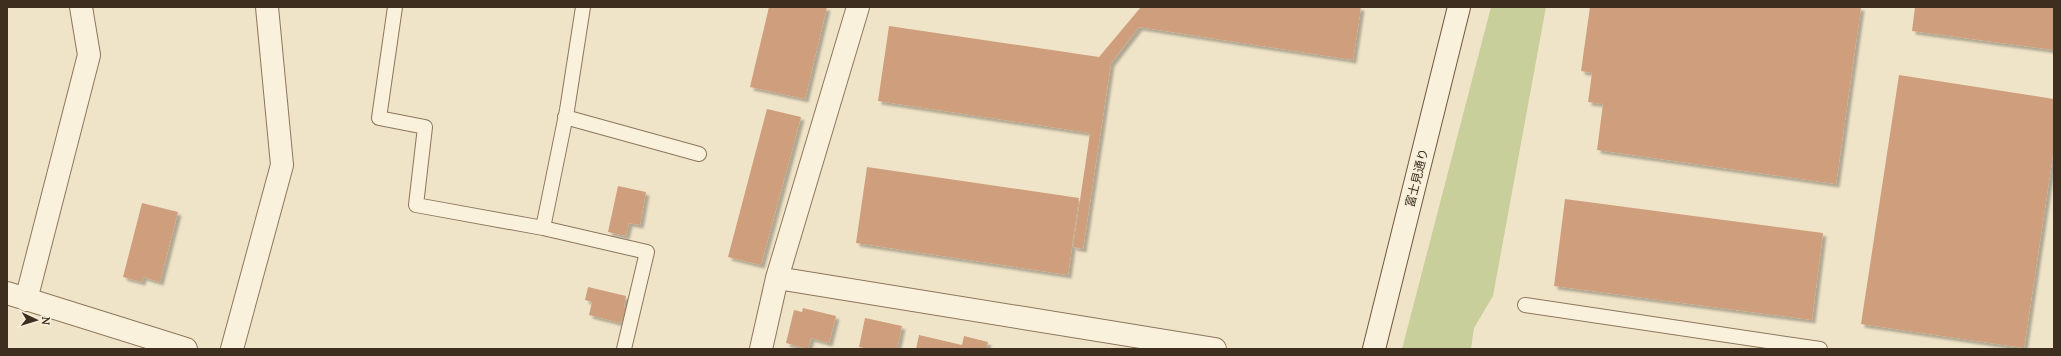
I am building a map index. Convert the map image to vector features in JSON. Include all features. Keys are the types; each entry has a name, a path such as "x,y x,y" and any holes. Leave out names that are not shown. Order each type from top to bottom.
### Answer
{"street":[{"path":"81,7 89,55 17,296 186,349"},
{"path":"232,349 282,165 267,7"},
{"path":"761,349 777,278 858,7"},
{"name":"富士見通り","path":"1374,349 1459,7"},
{"path":"777,278 1215,349"}],"lane":[{"path":"395,7 379,118 425,127 416,205 543,228 647,252 624,349"},
{"path":"543,228 565,117 583,7"},
{"path":"565,117 699,154"},
{"path":"1525,305 1820,349"}],"green space":[{"path":"1491,7 1546,7 1493,296 1474,328 1471,349 1402,349"}],"building":[{"path":"769,7 827,7 805,99 750,87"},
{"path":"1141,7 1361,7 1353,60 1139,27 1111,63 1083,249 1073,247 1090,133 878,101 889,26 1099,57"},
{"path":"1590,7 1861,7 1836,184 1597,150 1603,104 1588,102 1592,73 1581,71"},
{"path":"1915,7 2054,7 2054,50 1912,31"},
{"path":"1899,75 2054,99 2054,148 2024,348 1861,324"},
{"path":"767,109 801,117 761,265 728,257"},
{"path":"867,167 1079,198 1068,275 856,243"},
{"path":"618,186 646,192 640,225 629,223 626,236 608,232"},
{"path":"1565,199 1823,233 1812,320 1554,286"},
{"path":"142,203 178,212 160,282 143,277 142,282 123,277"},
{"path":"588,287 626,296 624,307 628,308 626,318 622,317 621,323 589,315 592,302 585,300"},
{"path":"803,308 836,316 829,343 811,338 808,349 786,343 794,310 802,312"},
{"path":"865,318 902,326 897,349 869,349 859,347"},
{"path":"919,335 962,345 964,336 988,342 986,349 916,349"}]}
